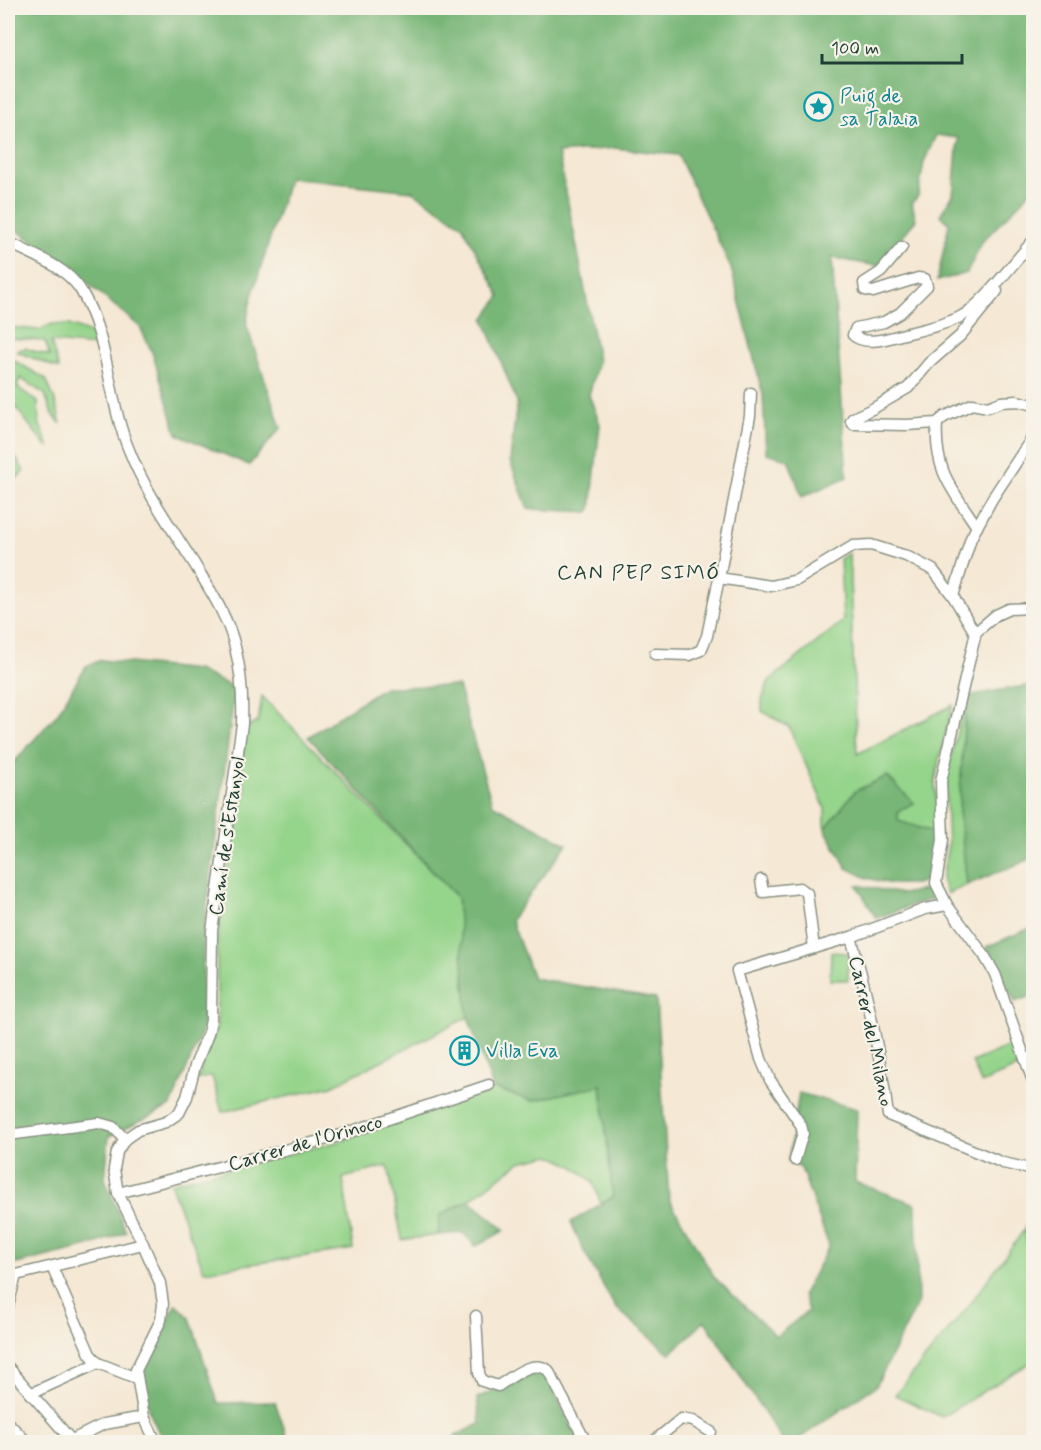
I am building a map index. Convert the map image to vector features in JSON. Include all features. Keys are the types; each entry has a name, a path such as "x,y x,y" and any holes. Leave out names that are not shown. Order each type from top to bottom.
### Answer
{"street":[{"path":"902,247 881,272 864,283 865,290 873,292 918,278 925,279 927,285 900,313 884,322 856,328 852,334 858,339 890,338 943,324 963,316 1001,278 1034,240"},
{"name":"Camí de s'Estanyol","path":"8,242 56,267 71,278 80,290 101,340 117,416 142,481 211,590 227,623 236,654 242,724 212,931 210,1027 195,1066 187,1097 179,1113 166,1122 138,1130 125,1139"},
{"path":"1001,278 1002,284 984,308 960,336 929,363 908,388 851,421 853,424 864,425 937,423 944,417 972,404 988,407 1001,402 1017,401 1034,405"},
{"path":"655,654 690,655 701,650 707,636 750,416 751,393"},
{"path":"937,423 936,441 941,469 977,527"},
{"path":"953,596 971,538 992,499 1034,435"},
{"path":"719,578 771,586 797,580 853,546 871,545 906,556 933,570 953,596 975,633"},
{"path":"1034,608 1009,609 984,623 975,633 941,781 943,840 936,883 947,905 984,955 995,974 1030,1061 1034,1084"},
{"path":"761,880 763,892 800,888 807,893 814,948"},
{"path":"795,1160 802,1133 801,1125 770,1080 761,1059 737,971 851,936 925,909 947,905"},
{"name":"Carrer del Milano","path":"851,936 868,995 881,1062 888,1115 1003,1163 1034,1170"},
{"name":"Carrer de l'Orinoco","path":"118,1193 335,1137 489,1085"},
{"path":"8,1134 99,1122 113,1127 125,1139 117,1152 114,1169 118,1193 160,1283 163,1312 138,1364 136,1378 144,1416 156,1443"},
{"path":"8,1306 12,1276 143,1244"},
{"path":"52,1267 90,1354 98,1363 136,1378"},
{"path":"476,1316 479,1373 482,1382 498,1386 532,1366 542,1366 548,1370 586,1443"},
{"path":"30,1394 98,1363"},
{"path":"8,1367 70,1442 104,1424 144,1416"},
{"path":"653,1443 681,1419 693,1421 711,1432"},
{"path":"8,1423 27,1443"}],"green space":[{"path":"8,8 1033,8 1033,189 982,242 967,273 937,281 949,224 940,215 953,195 958,138 936,135 924,162 918,196 912,203 916,220 877,266 832,258 847,477 802,497 788,459 766,453 763,395 731,268 678,155 615,148 558,153 598,361 589,395 600,424 591,509 588,512 528,509 510,461 517,402 484,319 500,296 462,225 412,191 289,178 251,299 246,324 281,428 249,465 177,434 152,352 140,327 64,263 8,224"},
{"path":"52,324 69,325 91,333 96,346 51,342 59,369 16,351 25,348 50,356 45,341 8,338 8,327 39,330"},
{"path":"8,357 46,379 61,424 52,414 45,394 20,378 17,387 38,402 39,423 49,447 13,404 8,408"},
{"path":"8,445 24,471 8,486"},
{"path":"849,553 857,754 953,705 935,784 939,834 898,821 898,811 913,803 855,791 825,829 825,808 789,727 762,711 762,700 769,681 843,621 840,559"},
{"path":"101,660 197,670 235,688 203,936 203,1029 171,1106 109,1136 105,1179 126,1232 89,1246 8,1266 8,769 57,714 86,666"},
{"path":"1032,685 1033,858 967,885 959,810 966,696"},
{"path":"458,686 492,804 567,844 511,920 533,978 656,999 669,1199 714,1277 776,1336 808,1311 803,1294 829,1246 801,1168 788,1161 799,1093 857,1109 855,1182 916,1204 918,1303 876,1386 794,1442 783,1442 705,1321 670,1354 615,1307 581,1246 571,1222 613,1197 601,1085 532,1101 493,1088 468,1017 457,897 308,737 384,687"},
{"path":"262,696 457,897 468,1017 332,1086 222,1112 212,1076 197,1080 217,1025 217,939 235,818 247,790 240,776 247,727 258,722"},
{"path":"966,696 959,810 967,885 947,894 942,879 948,845 946,798 948,768"},
{"path":"887,776 914,803 898,811 898,821 939,834 931,879 916,884 892,884 867,878 847,868 825,829 855,791"},
{"path":"857,885 902,894 932,888 937,897 876,918"},
{"path":"1033,927 1033,995 1015,1002 986,947"},
{"path":"831,952 848,953 848,980 830,980"},
{"path":"1014,1044 1023,1065 981,1083 972,1062"},
{"path":"601,1085 613,1197 601,1204 593,1182 573,1166 550,1155 520,1162 469,1200 440,1215 438,1235 402,1240 388,1166 343,1178 353,1249 204,1271 170,1183 341,1141 493,1088 532,1101"},
{"path":"469,1200 505,1230 476,1246 463,1233 438,1235 440,1215"},
{"path":"1034,1207 1033,1266 1024,1230"},
{"path":"1024,1230 1033,1266 1033,1361 942,1417 895,1395 967,1308"},
{"path":"176,1304 190,1318 218,1403 275,1402 289,1442 163,1442 148,1408 143,1372"},
{"path":"540,1370 545,1374 577,1437 571,1442 456,1442 455,1436 480,1424 477,1398"}],"place":[{"name":"Puig de sa Talaia","path":"819,106"},
{"name":"Villa Eva","path":"465,1050"}],"district":[{"name":"CAN PEP SIMÓ","path":"639,572"}]}
